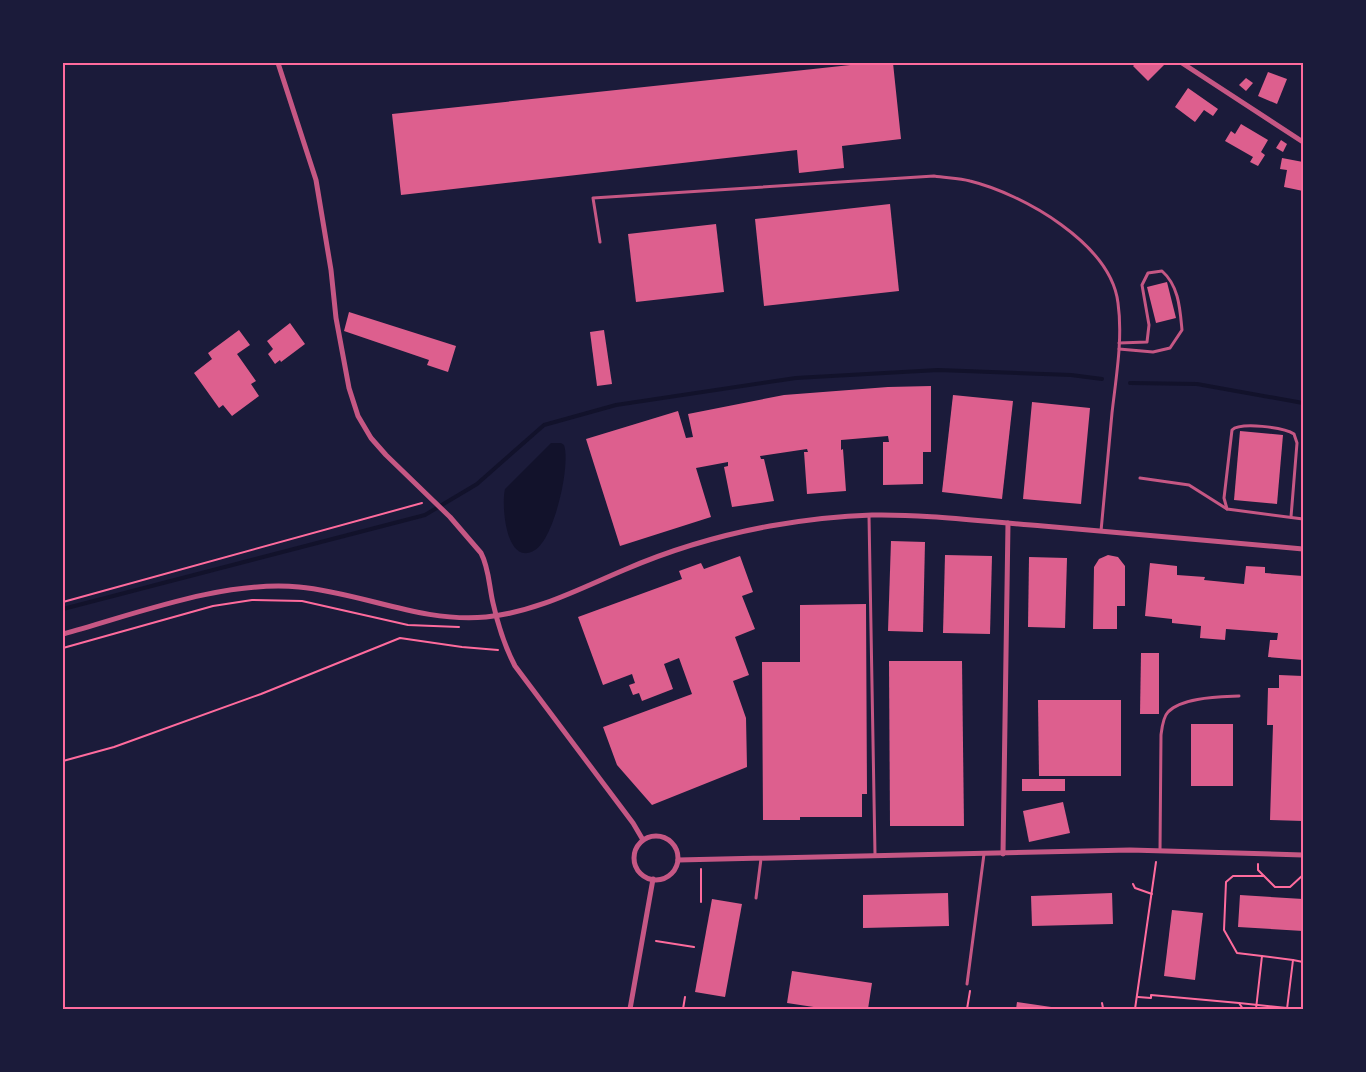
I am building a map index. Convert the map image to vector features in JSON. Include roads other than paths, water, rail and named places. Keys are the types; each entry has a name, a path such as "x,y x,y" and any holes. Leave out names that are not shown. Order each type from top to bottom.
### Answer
{"street":[{"path":"278,63 316,180 331,270 336,318 349,388 358,416 371,438 386,455 469,537 484,560 507,651 526,681 644,840"},
{"path":"1182,63 1303,142"},
{"path":"63,634 213,593 266,586 318,590 445,618 497,616 538,606 576,592 626,569 702,543 800,521 869,515 1008,523 1303,549"},
{"path":"1003,854 1008,523"},
{"path":"657,836 675,847 678,860 672,873 660,880 653,879 641,874 635,863 636,850 644,840 657,836"},
{"path":"678,860 1160,850 1303,855"},
{"path":"630,1009 653,879"}],"lane":[{"path":"600,242 593,198 934,176 970,181 1008,194 1043,212 1069,230 1093,253 1108,273 1118,302 1119,349 1101,531"},
{"path":"1119,343 1147,342 1149,325 1142,285 1148,273 1162,271 1172,279 1180,308 1182,330 1170,348 1153,352 1119,349"},
{"path":"1227,509 1224,498 1232,430 1239,425 1284,430 1294,434 1297,443 1291,517"},
{"path":"1140,478 1189,485 1227,509 1303,519"},
{"path":"869,515 875,856"},
{"path":"1160,850 1161,735 1164,718 1168,712 1184,703 1239,696"},
{"path":"969,984 984,854"},
{"path":"756,898 761,859"}],"waterway":[{"path":"63,609 425,515 477,484 544,425 616,405 796,378 938,370 1071,375 1102,379"},
{"path":"1130,383 1197,384 1303,403"}]}
